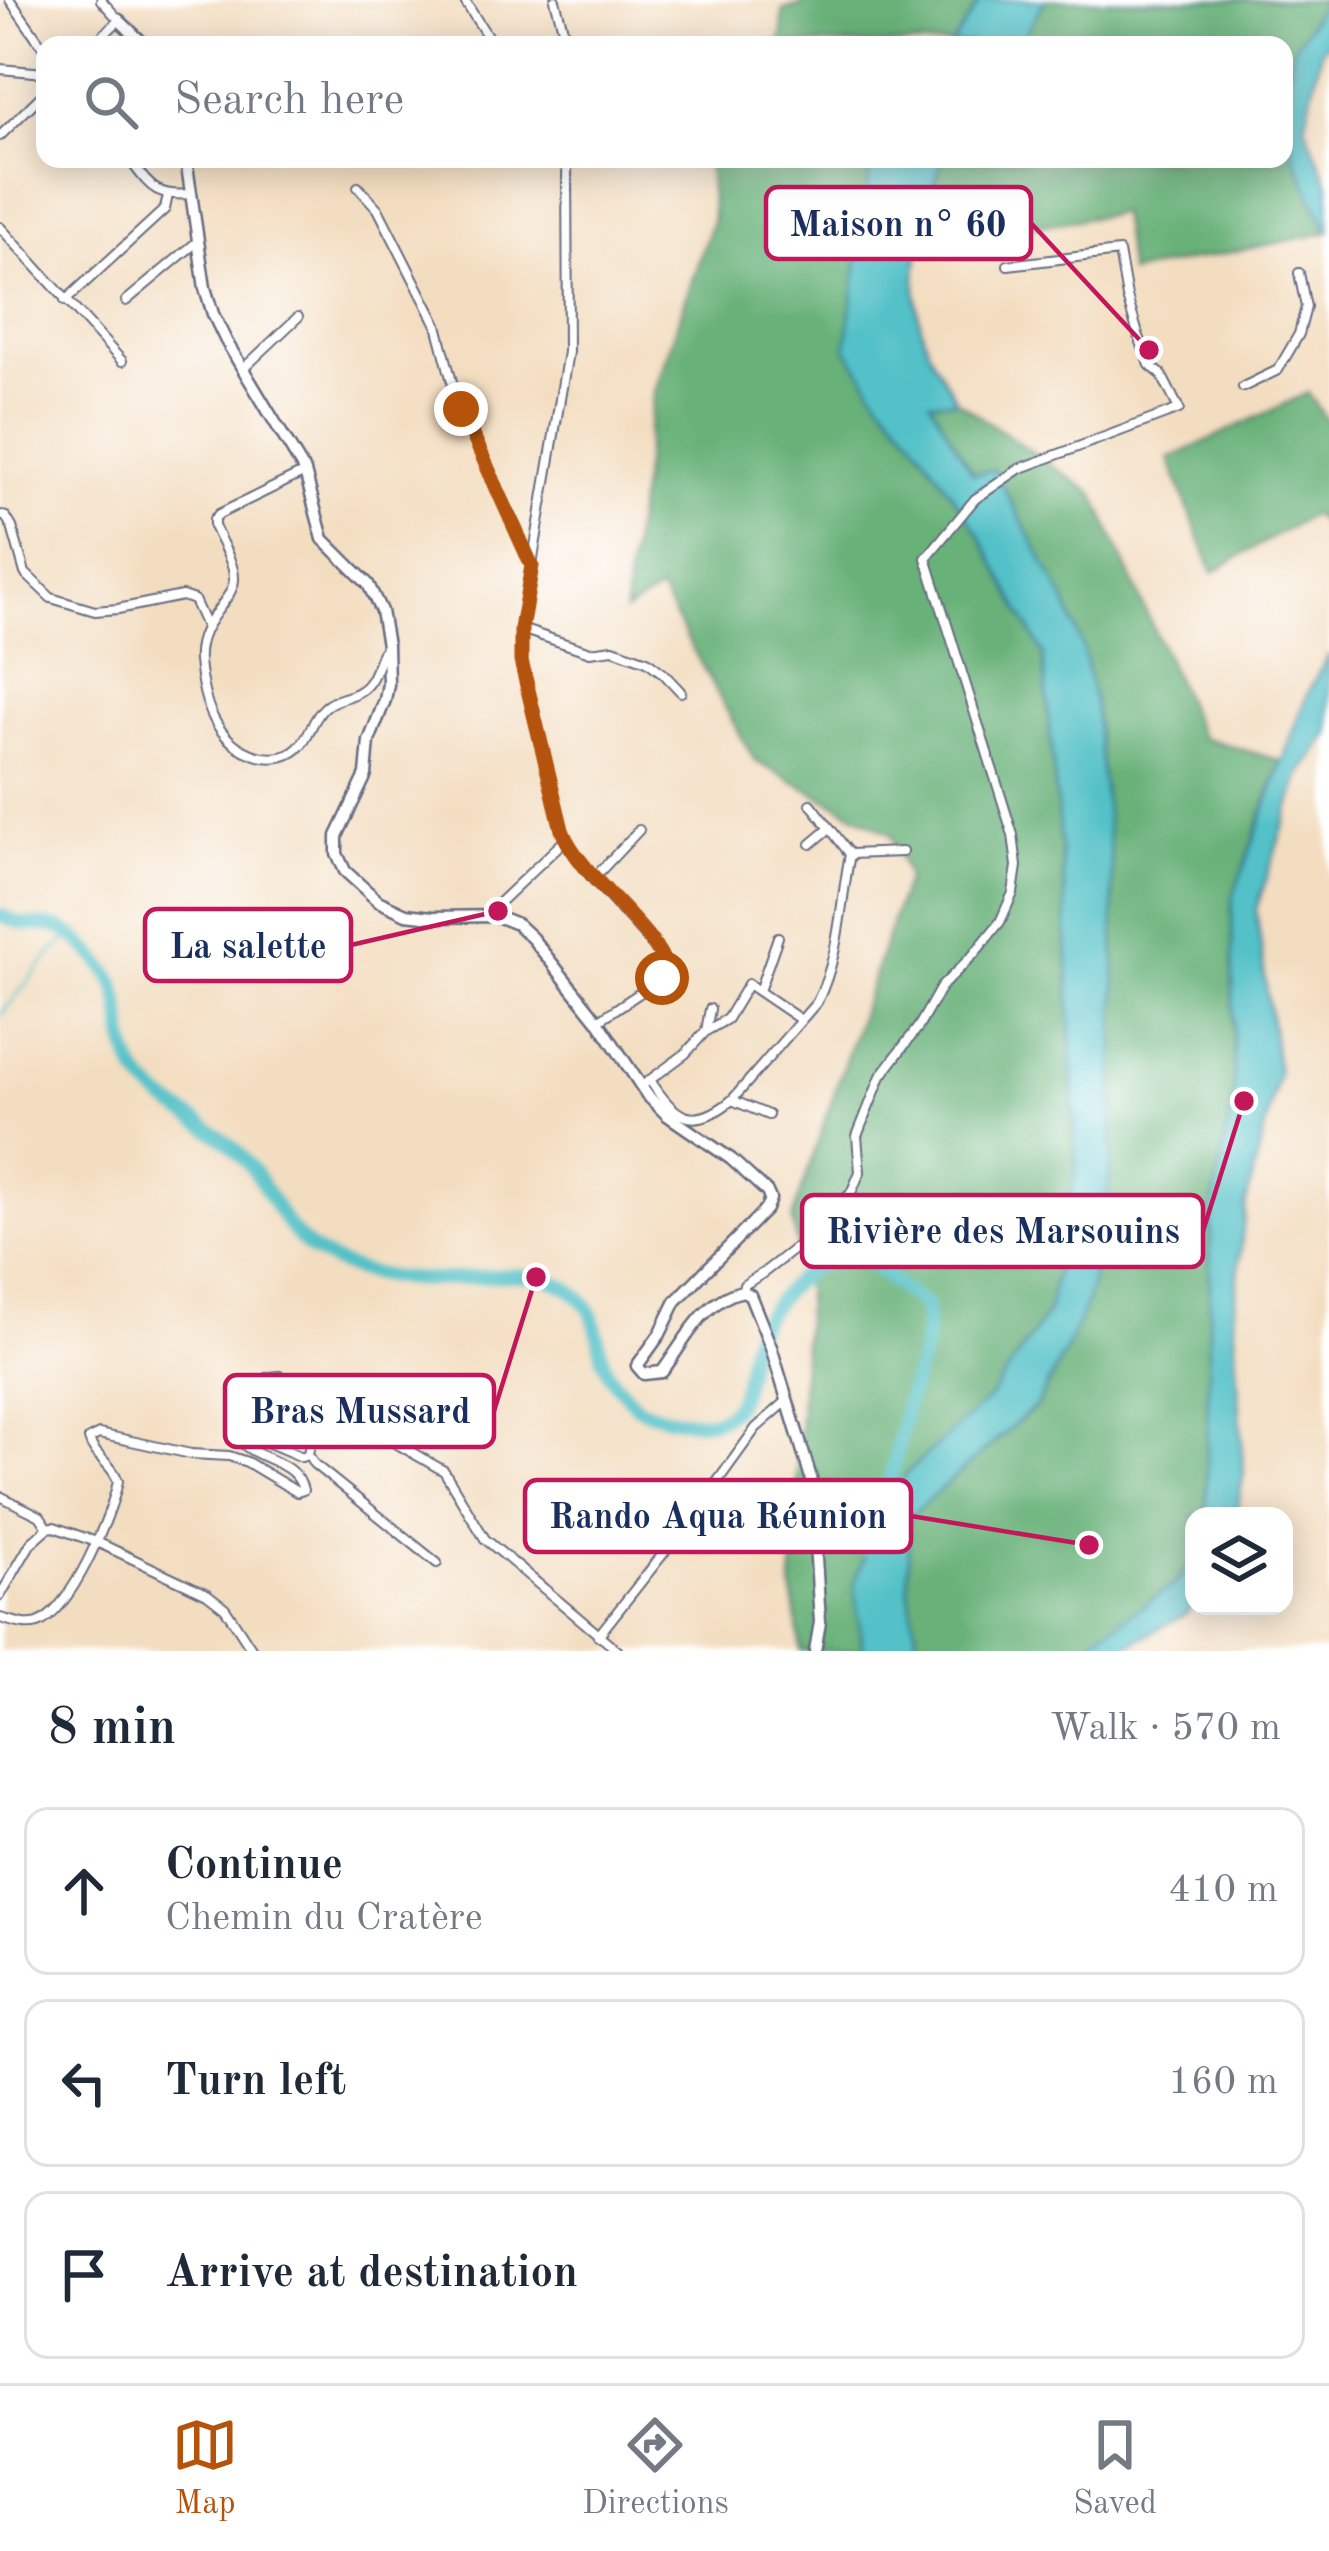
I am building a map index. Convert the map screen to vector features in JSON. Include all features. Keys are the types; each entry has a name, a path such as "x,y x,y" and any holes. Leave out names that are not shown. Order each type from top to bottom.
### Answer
{"street":[{"path":"10,0 36,37"},
{"path":"101,0 136,36"},
{"path":"464,0 487,36"},
{"path":"555,0 562,36"},
{"path":"102,36 119,20"},
{"path":"0,69 36,72"},
{"path":"0,136 36,101"},
{"path":"137,168 156,190 190,194"},
{"path":"187,168 214,314 305,472 323,539 374,592 387,645 388,684 369,741 366,775 337,836 345,871 378,901 406,914 484,916 517,924 598,1021 667,1115 750,1175 770,1198 761,1216 676,1301 660,1334 639,1360 644,1374 662,1372 690,1328 734,1292 750,1295 788,1400 814,1495 820,1622 815,1651"},
{"path":"567,168 568,352 521,629 521,661 566,840 593,879 666,962 662,978 598,1021"},
{"path":"358,187 378,209 437,325 456,397 532,566"},
{"path":"65,301 165,208 168,195"},
{"path":"0,227 122,361"},
{"path":"126,301 198,242"},
{"path":"743,1291 744,1285 803,1242 851,1193 860,1172 856,1136 881,1076 941,987 1000,922 1013,892 1017,866 1013,835 926,558 975,499 1019,469 1179,409 1161,374 1150,365 1138,334 1119,252 1008,265"},
{"path":"1244,387 1278,370 1299,334 1306,308 1299,273"},
{"path":"243,369 298,317"},
{"path":"305,472 214,519 234,577 199,640 208,708 216,725 240,749 265,758 291,753 300,747 320,710 366,686 387,645"},
{"path":"0,515 12,527 25,573 51,598 95,611 182,596 194,600 206,626"},
{"path":"521,629 590,652 613,649 647,662 681,692"},
{"path":"645,1083 675,1112 695,1119 718,1112 817,1002 833,962 850,854 811,804"},
{"path":"811,844 830,828"},
{"path":"593,879 639,830"},
{"path":"484,916 566,840"},
{"path":"850,854 902,852"},
{"path":"759,991 778,937"},
{"path":"645,1083 727,1019 748,984 801,1020"},
{"path":"706,1031 710,1009"},
{"path":"732,1100 768,1115"},
{"path":"437,1563 314,1464 307,1440 263,1423 259,1411 271,1376 280,1376 444,1472 485,1539 618,1651"},
{"path":"598,1636 682,1530 690,1504 717,1482 756,1428 788,1400"},
{"path":"0,1618 28,1624 46,1619 99,1543 118,1481 90,1444 93,1435 190,1454 230,1456 297,1492 303,1490 299,1478 282,1464 240,1444 236,1433 302,1456 308,1454"},
{"path":"0,1496 40,1516 48,1528"},
{"path":"0,1596 31,1543 54,1527 99,1543 216,1600 254,1651"}],"green space":[{"path":"804,0 981,0 958,36 782,36 783,10 802,5"},
{"path":"1045,0 1324,0 1307,26 1294,157 1329,232 1129,273 1120,213 917,245 940,168 1293,168 1293,36 1024,36"},
{"path":"708,168 874,168 869,176 878,397 911,435 978,532 1043,654 1066,906 1076,1167 1048,1312 990,1397 909,1471 854,1583 863,1651 801,1651 792,1587 806,1293 792,1219 907,877 891,834 755,761 660,590 625,612 654,394 713,218"},
{"path":"1308,393 1329,424 1329,530 1312,514 1213,572 1169,459"},
{"path":"929,400 957,401 1094,494 1201,737 1281,761 1232,900 1234,1096 1211,1214 1206,1507 1185,1507 1185,1571 1177,1583 1075,1651 919,1651 908,1588 909,1517 1037,1406 1087,1301 1116,1000 1112,871 1094,703 1083,649 1064,598 974,474"}],"water":[{"path":"981,0 1045,0 1024,36 958,36"},
{"path":"1324,0 1329,0 1329,41 1321,50 1305,125 1329,185 1329,233 1294,157 1293,49"},
{"path":"874,168 940,168 922,230 917,303 929,351 957,401 930,401 973,474 994,470 1064,598 1083,649 1094,703 1112,871 1116,1000 1112,1155 1087,1301 1036,1406 909,1517 908,1588 919,1651 863,1651 854,1583 884,1507 909,1471 990,1397 1048,1312 1076,1167 1066,906 1043,654 978,532 846,348 869,176"},
{"path":"1329,654 1329,734 1301,774 1256,909 1278,1075 1245,1208 1234,1316 1244,1472 1238,1507 1206,1507 1211,1214 1234,1096 1232,900 1307,694"},
{"path":"1185,1571 1185,1614 1118,1651 1075,1651 1177,1583"}],"waterway":[{"path":"0,915 61,929 93,955 116,988 136,1072 155,1093 232,1147 309,1247 364,1272 394,1277 528,1276 562,1286 591,1313 610,1376 632,1402 647,1411 693,1421 725,1415 739,1397 754,1335 770,1309 805,1273 853,1249 926,1306 925,1344 871,1553"},
{"path":"0,1016 70,936"}],"place":[{"name":"Maison n° 60","path":"1149,350"},
{"name":"La salette","path":"498,911"},
{"name":"Rivière des Marsouins","path":"1244,1101"},
{"name":"Bras Mussard","path":"536,1277"},
{"name":"Rando Aqua Réunion","path":"1089,1545"}],"route":[{"path":"461,409 532,566 521,629 521,661 562,830 593,879 656,946 666,962 662,978"}]}
